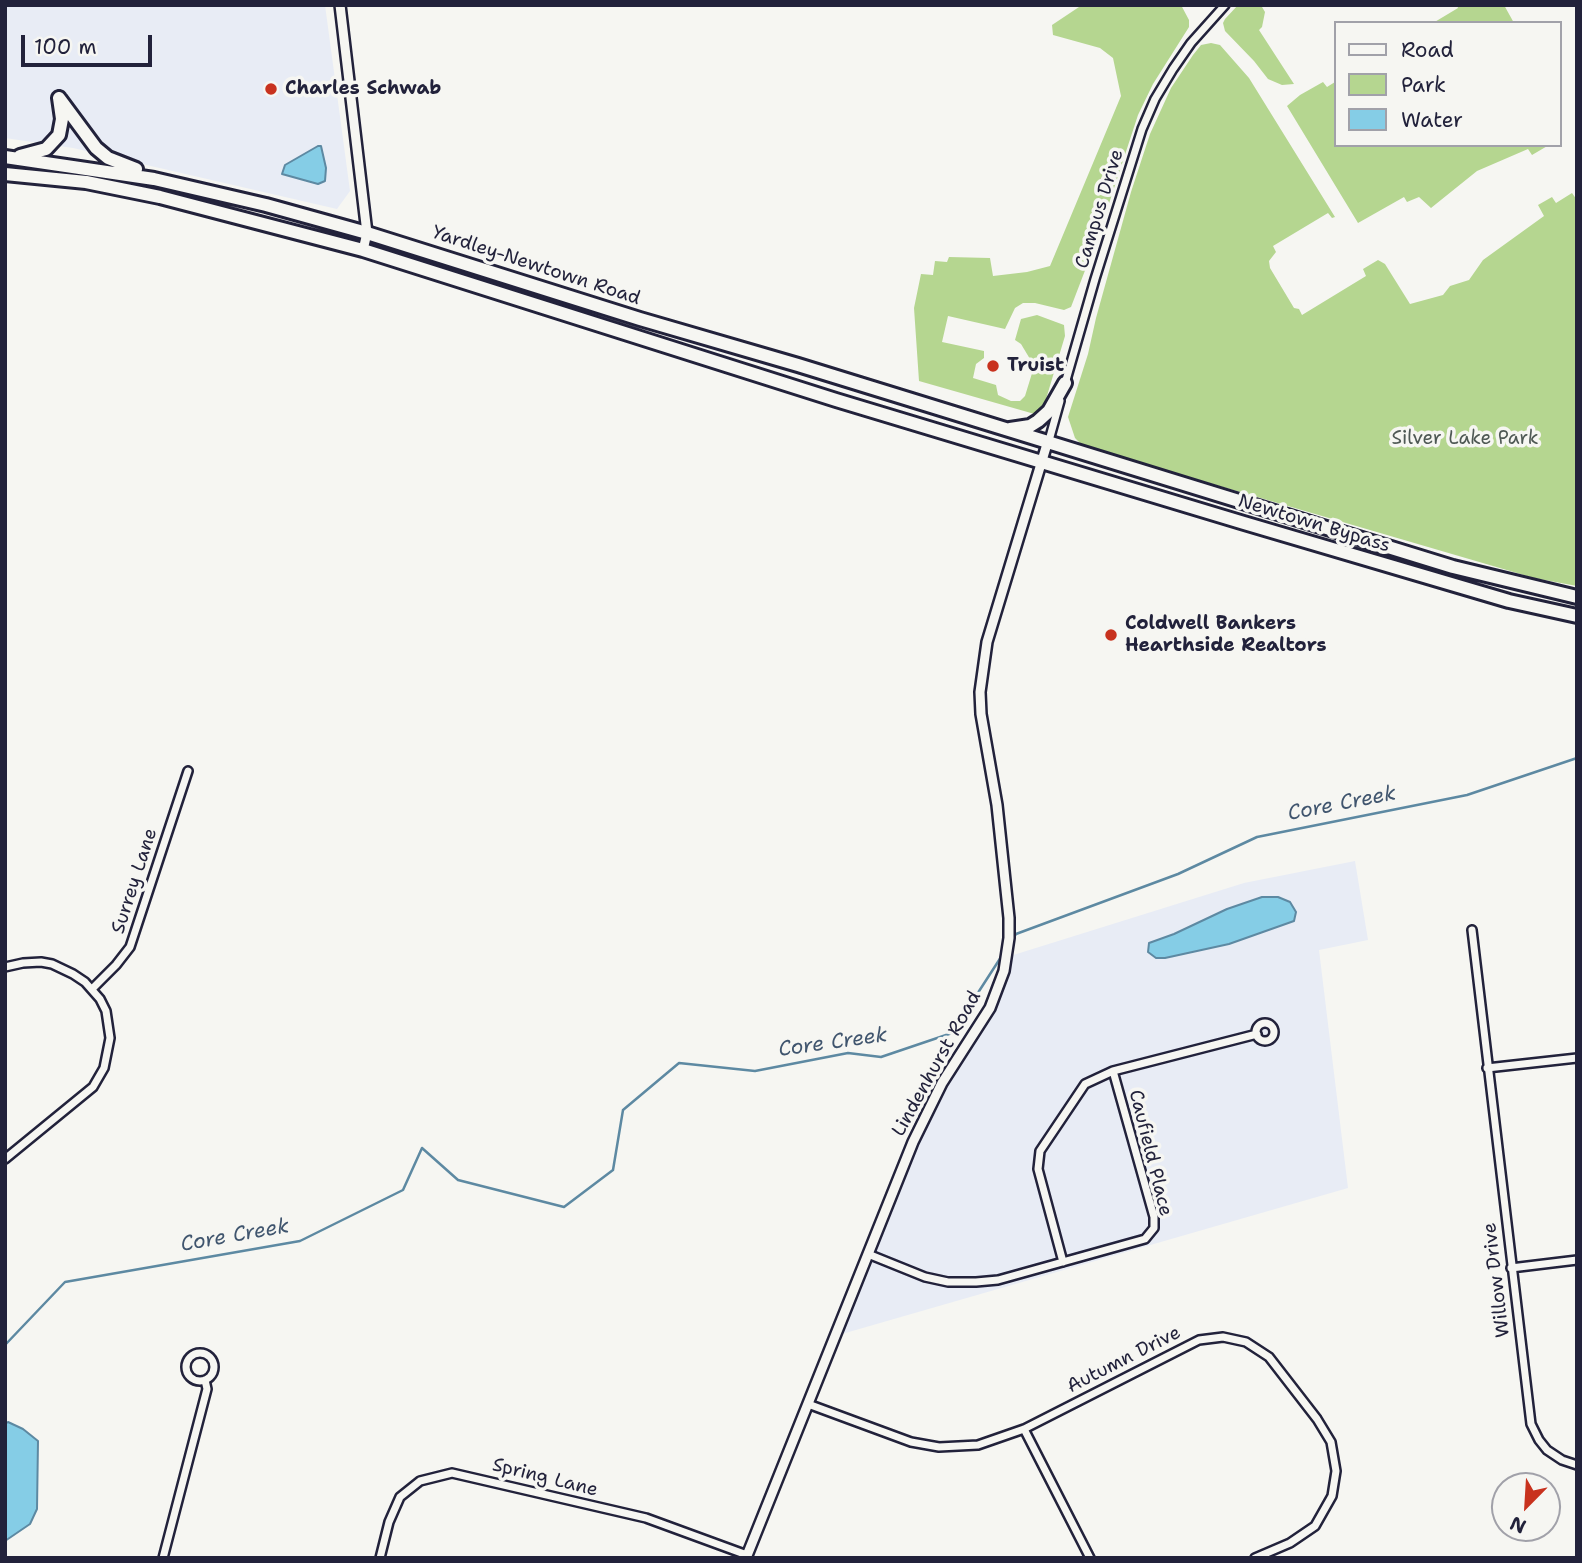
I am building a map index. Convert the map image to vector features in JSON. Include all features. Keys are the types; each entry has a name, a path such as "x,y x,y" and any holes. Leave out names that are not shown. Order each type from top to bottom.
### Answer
{"highway":[{"path":"7,158 46,149 59,135 62,119 59,98 96,148 108,158 128,168 198,183 226,195"},
{"name":"Yardley-Newtown Road","path":"7,158 155,179 367,233 1048,444"},
{"name":"Yardley-Newtown Road","path":"5,174 86,182 160,197 363,250 836,400 1042,461"},
{"path":"1004,430 1030,426 1038,421 1049,411 1065,383"},
{"name":"Newtown Bypass","path":"1048,444 1453,567 1577,597"},
{"name":"Newtown Bypass","path":"1042,461 1481,593 1549,611 1577,615"}],"street":[{"path":"340,5 367,233 363,250"},
{"name":"Campus Drive","path":"1048,444 1095,279 1142,129 1155,99 1173,69 1191,43 1225,5"},
{"name":"Lindenhurst Road","path":"747,1556 927,1110 990,1008 1000,984 1009,938 997,805 981,714 980,692 987,642 1048,444"},
{"name":"Surrey Lane","path":"92,989 130,947 188,771"},
{"name":"Willow Drive","path":"1472,930 1531,1424 1547,1450 1562,1460 1577,1465"},
{"path":"5,967 23,962 52,964 73,974 92,989 106,1010 110,1046 104,1068 85,1096 5,1159"},
{"name":"Caufield Place","path":"1063,1262 1038,1169 1040,1152 1085,1084 1113,1071 1257,1034"},
{"path":"1487,1068 1577,1058"},
{"name":"Caufield Place","path":"868,1254 925,1277 948,1282 998,1280 1145,1239 1154,1228 1154,1216 1113,1071"},
{"path":"1511,1268 1577,1260"},
{"name":"Autumn Drive","path":"808,1404 903,1440 939,1447 978,1445 1024,1429 1199,1340 1223,1337 1239,1339 1258,1348 1276,1364 1327,1434 1335,1454 1336,1471 1330,1503 1315,1526 1290,1544 1255,1558"},
{"path":"196,1353 206,1354 214,1365 212,1374 205,1380 192,1378 187,1371 187,1362 196,1353"},
{"path":"163,1558 207,1389 205,1380"},
{"path":"1024,1429 1090,1558"},
{"name":"Spring Lane","path":"380,1558 389,1522 400,1497 420,1481 452,1473 646,1518 747,1556"}],"shaded area":[{"path":"5,5 325,5 350,191 337,209 73,148 5,138"},
{"path":"1355,861 1368,940 1319,950 1348,1188 835,1336 913,1142 980,1025 1007,957 1244,883"}],"green space":[{"path":"1082,5 1181,5 1189,20 1189,27 1153,84 1138,115 1099,234 1071,307 1064,310 1023,303 1015,308 1005,329 948,316 942,342 984,351 984,358 976,364 973,378 996,385 998,395 1011,401 1020,401 1025,396 1033,370 1033,364 1021,344 1015,340 1021,319 1037,315 1064,325 1065,336 1043,409 1038,415 919,381 914,308 921,274 933,275 935,261 947,262 949,257 990,258 993,276 1050,266 1121,96 1113,58 1100,48 1053,35 1052,25"},
{"path":"1238,5 1265,5 1262,7 1265,12 1259,30 1294,84 1282,85 1268,79 1225,31 1225,19"},
{"path":"1457,5 1504,5 1513,21 1436,21 1458,8"},
{"name":"Silver Lake Park","path":"1201,45 1220,45 1249,78 1335,217 1332,218 1328,213 1273,246 1276,252 1269,261 1270,268 1294,308 1299,309 1302,315 1366,276 1363,269 1378,260 1385,264 1410,304 1443,295 1450,286 1469,280 1483,260 1544,216 1538,205 1552,197 1556,203 1572,193 1577,200 1577,586 1534,578 1093,449 1082,445 1075,438 1068,417 1088,354 1131,192 1150,134 1171,88 1193,55"},
{"path":"1323,82 1327,87 1334,83 1334,147 1546,147 1532,155 1528,149 1477,171 1431,208 1419,197 1407,202 1404,197 1358,223 1287,106"}],"water":[{"path":"321,146 326,168 325,181 318,184 282,174 285,165"},
{"path":"1262,897 1278,897 1290,902 1296,912 1294,921 1229,944 1165,958 1156,958 1148,952 1149,943"},
{"path":"8,1422 23,1429 38,1441 37,1509 30,1524 5,1541 5,1424"}],"waterway":[{"name":"Core Creek","path":"1012,940 1016,934 1178,874 1257,837 1467,795 1577,758"},
{"name":"Core Creek","path":"5,1345 65,1282 300,1241 403,1190 422,1148 458,1180 564,1207 613,1170 623,1110 679,1063 755,1071 848,1053 881,1057 952,1033 1003,954"}],"place":[{"name":"Charles Schwab","path":"271,89"},
{"name":"Truist","path":"993,366"},
{"name":"Coldwell Bankers Hearthside Realtors","path":"1111,635"}]}
